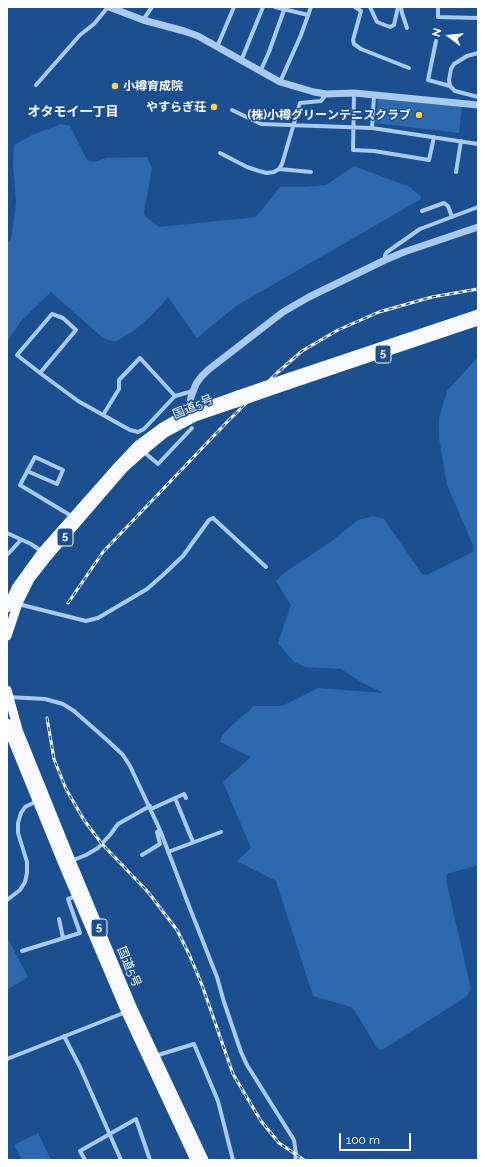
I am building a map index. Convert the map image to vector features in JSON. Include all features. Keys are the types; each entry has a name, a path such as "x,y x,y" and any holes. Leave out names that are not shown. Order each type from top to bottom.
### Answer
{"highway":[{"name":"国道5号","path":"7,636 11,604 24,575 45,554 140,448 162,428 194,414 478,314"},
{"name":"国道5号","path":"289,381 478,321"},
{"name":"国道5号","path":"7,694 12,733"},
{"name":"国道5号","path":"7,723 195,1160"},
{"name":"国道5号","path":"151,1058 204,1160"}],"street":[{"path":"36,86 80,35 94,24 108,7 123,14 198,36 280,82 314,92 326,94 354,92 478,105"},
{"path":"123,14 128,7"},
{"path":"143,20 152,7"},
{"path":"217,47 234,7"},
{"path":"241,61 264,7"},
{"path":"275,7 308,15"},
{"path":"280,82 301,35 311,7"},
{"path":"355,7 361,11 353,40 354,44 361,49 409,68"},
{"path":"370,7 377,22 390,27 394,25 398,7"},
{"path":"401,7 407,28"},
{"path":"438,7 438,17 478,18"},
{"path":"260,72 287,9"},
{"path":"436,40 428,80 450,86 455,91 478,97"},
{"path":"450,86 450,74 454,64 467,56 478,53"},
{"path":"354,92 353,150 374,151 430,160 434,137"},
{"path":"220,154 246,167 267,173 274,172 279,169 282,164 300,103 321,101 326,94"},
{"path":"372,128 374,95"},
{"path":"232,110 261,124 372,128 478,144"},
{"path":"456,172 461,141"},
{"path":"279,169 311,172"},
{"path":"422,211 444,203 448,206 452,217"},
{"path":"385,260 385,255 387,252 420,229 478,207"},
{"path":"194,414 190,403 193,390 208,370 283,312 385,260 411,249 478,227"},
{"path":"40,374 76,330 63,318 52,314 17,355 40,374 78,401 130,430 138,432 144,429 175,396 193,390"},
{"path":"103,415 119,389 119,380 140,358 175,396"},
{"path":"140,448 158,464 192,428"},
{"path":"27,471 57,484 63,470 35,457 27,471 20,485 75,519"},
{"path":"11,604 86,620 98,618 147,589 184,556 209,520 213,518 266,567"},
{"path":"7,533 32,544 45,554"},
{"path":"7,555 21,540"},
{"path":"7,694 45,699 63,704 74,711 107,740 122,755 130,766 160,830 217,977 241,1052 247,1065 294,1140 296,1154 295,1160"},
{"path":"67,862 86,855 98,848 118,824 150,807 184,794 186,798"},
{"path":"175,798 193,842"},
{"path":"7,900 20,890 25,882 27,874 27,862 18,833 18,823 21,814 25,807 41,800"},
{"path":"142,855 160,844 157,832 160,830"},
{"path":"168,852 221,832"},
{"path":"22,951 80,933 68,899 81,894"},
{"path":"59,918 63,938"},
{"path":"7,1059 130,1011"},
{"path":"64,1036 80,1067 121,1160"},
{"path":"151,1058 194,1044 218,1101 233,1160"},
{"path":"85,1160 80,1151 109,1133 136,1119 150,1160"}],"shaded area":[{"name":"(株)小樽グリーンテニスクラブ","path":"378,99 462,107 459,133 375,123"},
{"path":"61,124 70,126 87,160 94,162 107,158 147,157 152,168 144,212 145,216 159,227 256,217 280,187 326,185 354,166 410,187 421,197 421,199 236,306 197,338 168,297 152,315 135,330 115,342 103,338 51,292 21,321 7,342 7,243 11,240 16,203 13,163 14,145 32,135"},
{"path":"478,357 478,865 447,874 446,880 471,989 466,997 382,1050 377,1048 355,1011 351,1007 313,996 276,881 237,861 251,848 223,782 251,757 220,742 222,736 227,730 254,706 282,706 318,688 383,693 361,682 341,669 305,667 294,662 278,643 291,605 276,581 284,573 329,543 358,520 373,516 384,519 422,574 427,575 473,552 473,545 447,485 439,438 439,418 447,391"},
{"path":"7,937 28,977 7,990"},
{"path":"38,1133 51,1160 22,1160 14,1145"}],"railway":[{"path":"68,603 103,552 228,421 278,372 302,351 338,330 379,312 432,297 478,289"},
{"path":"47,718 54,759 66,789 84,820 102,844 148,892 177,930 202,985 233,1074 261,1121 279,1143 304,1160"}],"place":[{"name":"小樽育成院","path":"115,86"},
{"name":"やすらぎ荘","path":"214,107"},
{"name":"(株)小樽グリーンテニスクラブ","path":"419,115"}],"district":[{"name":"オタモイ一丁目","path":"73,112"}]}
